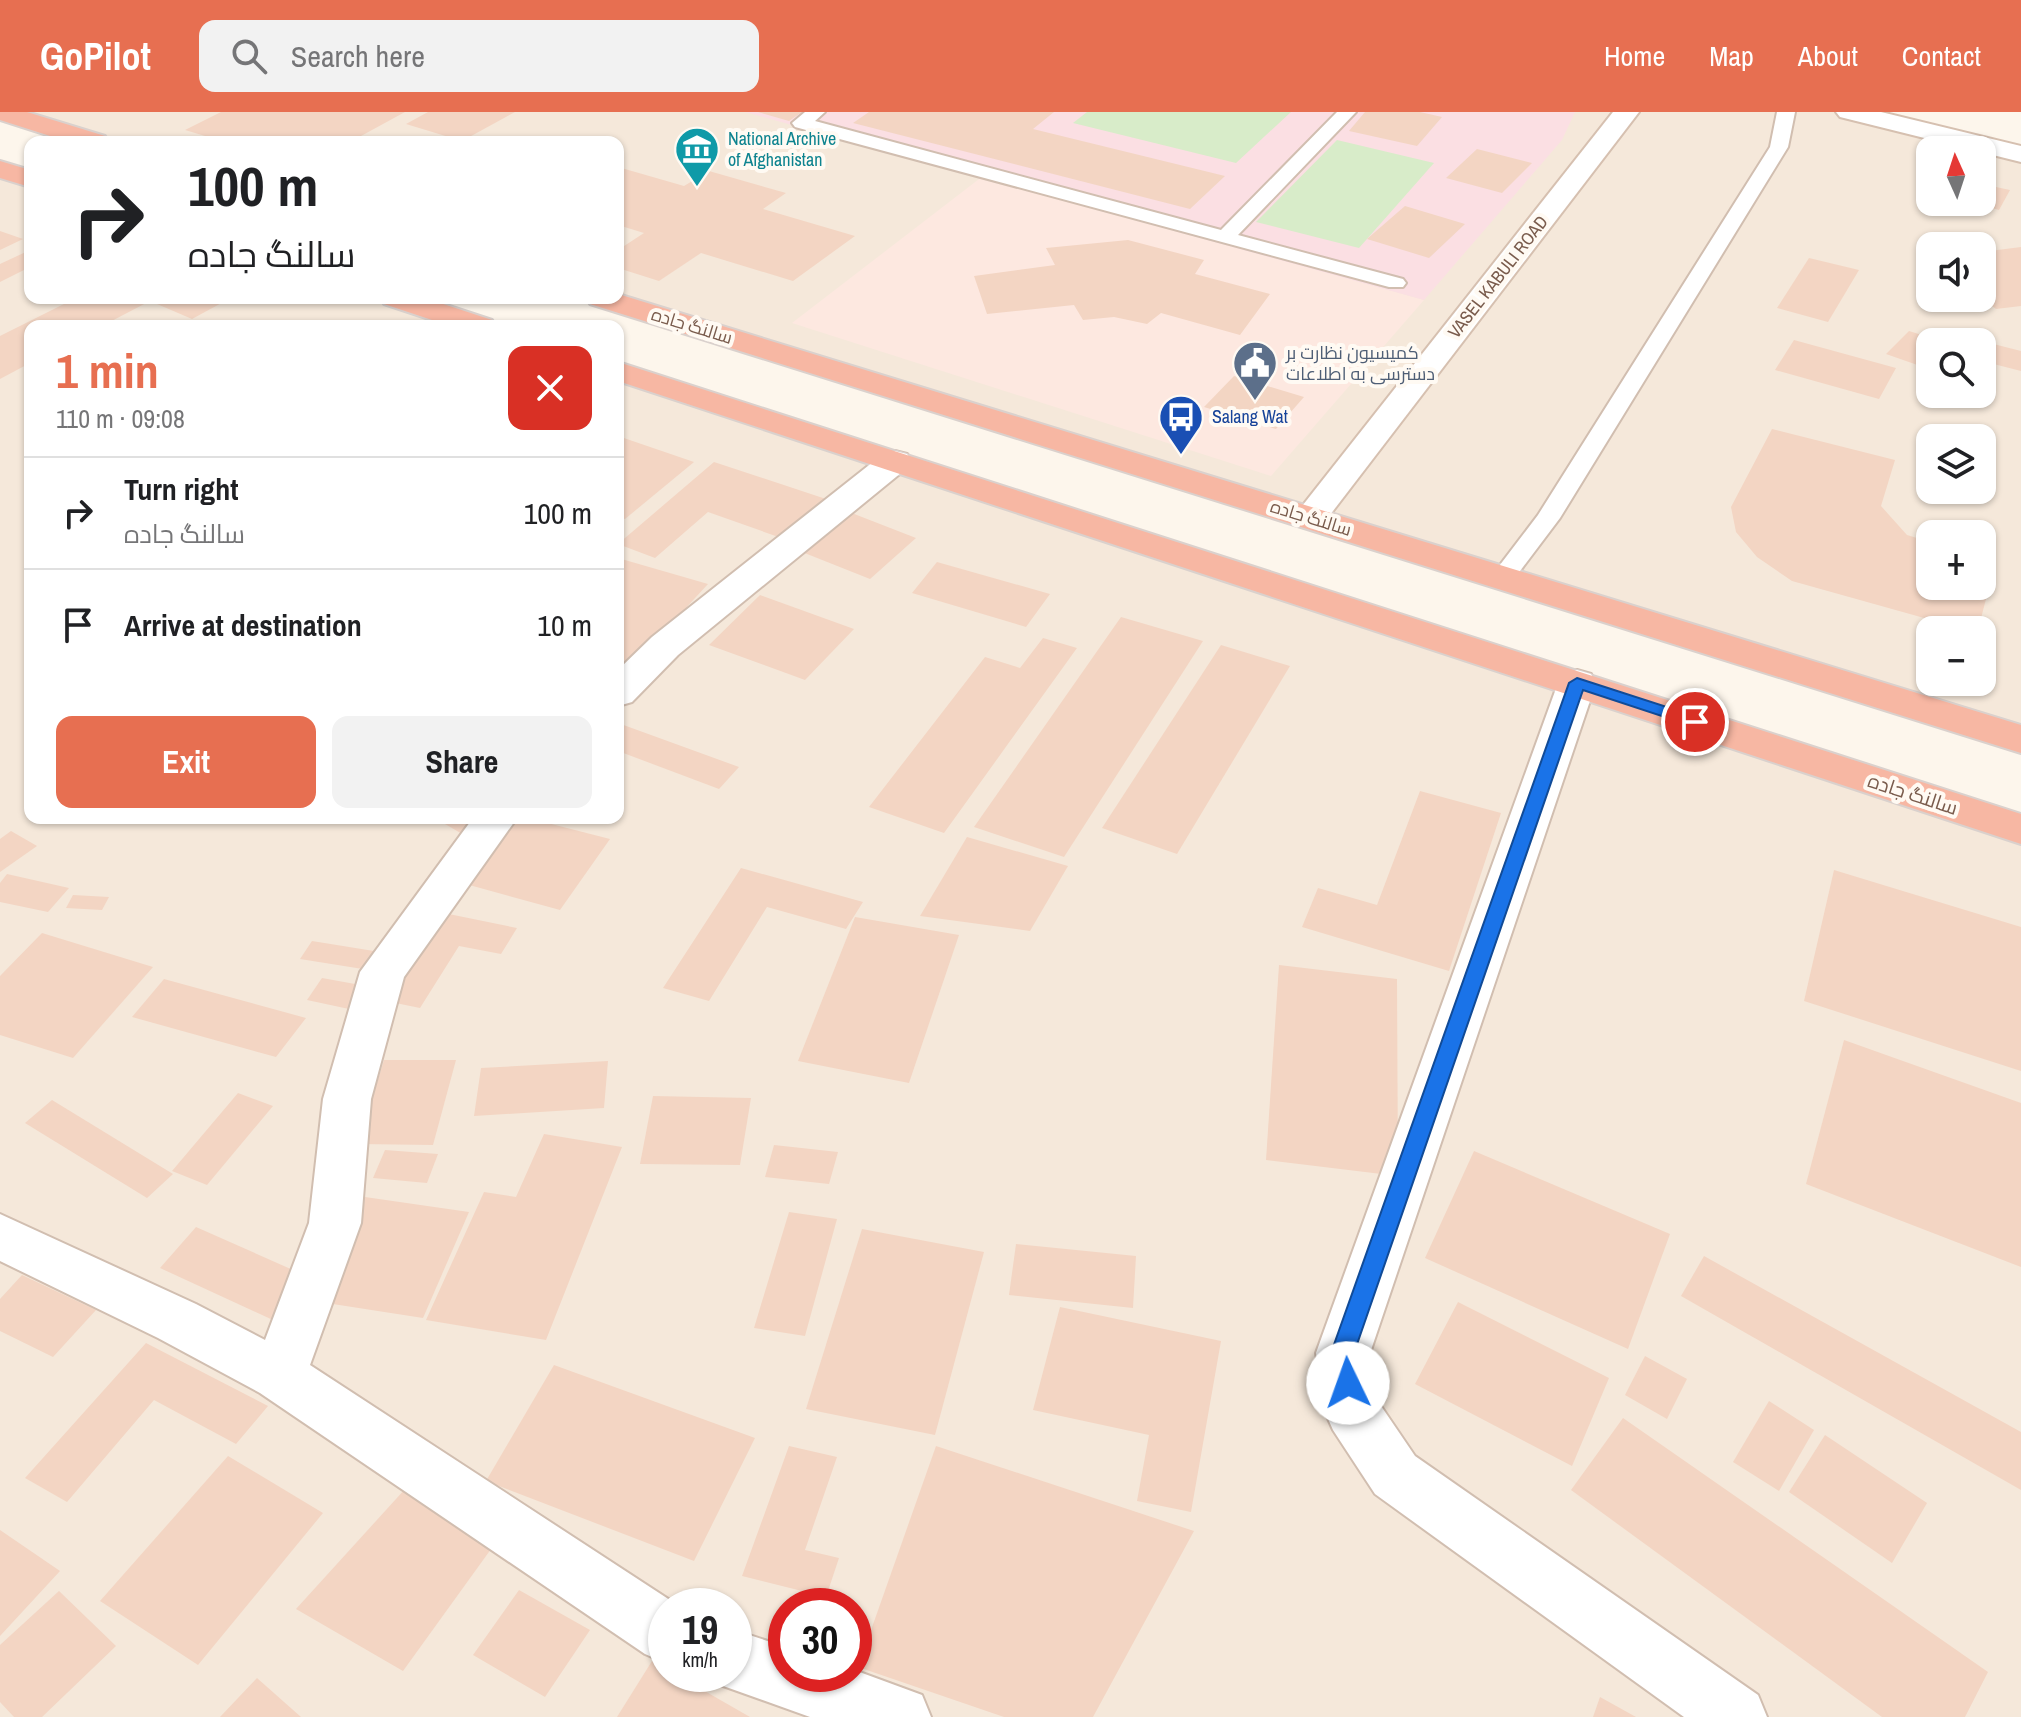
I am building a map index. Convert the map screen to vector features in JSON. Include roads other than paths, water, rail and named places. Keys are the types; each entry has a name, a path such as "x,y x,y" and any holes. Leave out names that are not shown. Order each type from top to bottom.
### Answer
{"highway":[{"path":"0,112 77,136"},
{"path":"0,169 24,177"},
{"path":"413,304 463,320"},
{"name":"سالنگ جاده","path":"620,304 2021,739"},
{"name":"سالنگ جاده","path":"624,373 2021,829"}],"street":[{"name":"VASEL KABULI ROAD","path":"1311,517 1626,112"},
{"path":"1849,112 2021,154"},
{"path":"1936,112 2021,132"},
{"path":"624,687 665,646 895,461"},
{"path":"1577,683 1343,1353 1353,1412 1395,1475 1736,1717"},
{"path":"279,1375 335,1223 347,1099 383,972 492,824"},
{"path":"0,1236 177,1321 279,1375 648,1621"},
{"path":"752,1666 900,1717"}],"lane":[{"path":"816,112 801,123 1227,235 1396,283"},
{"path":"1227,235 1347,112"},
{"path":"1502,578 1548,518 1779,147 1786,112"}],"place":[{"name":"National Archive of Afghanistan","path":"697,188"},
{"name":"کمیسیون نظارت بر دسترسی به اطلاعات","path":"1255,402"},
{"name":"Salang Wat","path":"1181,456"}]}
